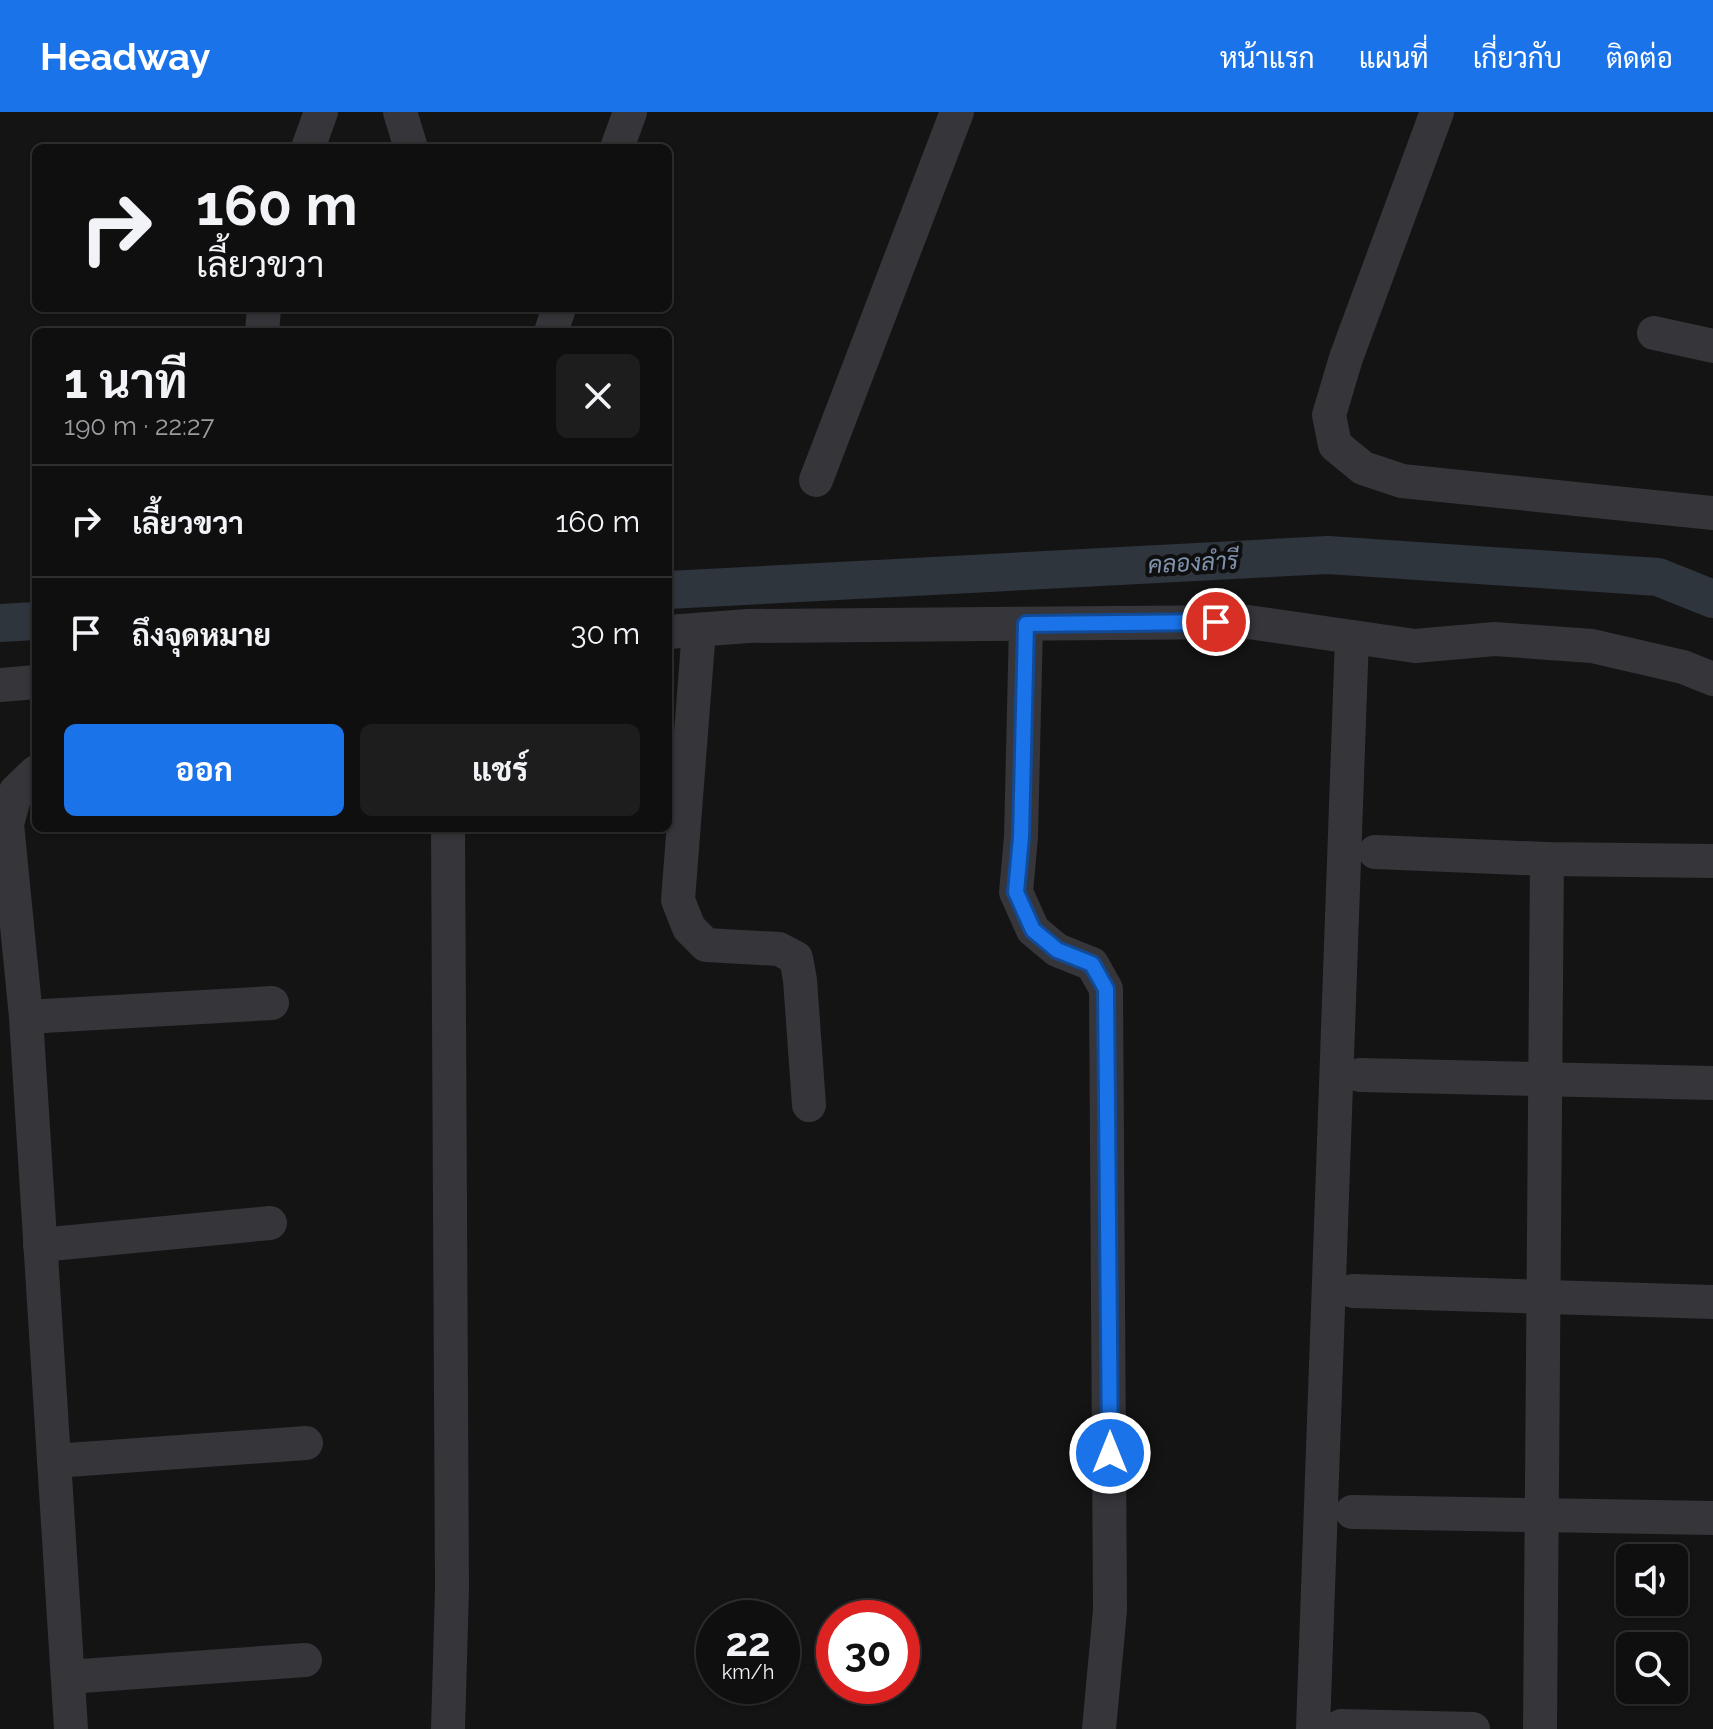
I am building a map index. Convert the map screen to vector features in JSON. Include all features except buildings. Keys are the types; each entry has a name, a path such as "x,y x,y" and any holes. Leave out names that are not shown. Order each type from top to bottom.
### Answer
{"street":[{"path":"309,144 321,112"},
{"path":"400,112 410,144"},
{"path":"618,144 630,112"},
{"path":"816,480 957,112"},
{"path":"1437,112 1346,358 1329,415 1335,445 1363,468 1402,481 1713,513"},
{"path":"1654,333 1713,346"},
{"path":"809,1105 796,958 779,949 706,945 689,928 678,900 683,631 748,626 1248,622 1415,646 1495,639 1592,646 1683,667 1713,679"},
{"path":"1026,624 1021,837 1016,892 1033,930 1057,950 1092,964 1106,989 1110,1610 1099,1729"},
{"path":"1352,637 1327,1727 1473,1729"},
{"path":"0,685 32,682"},
{"path":"32,776 16,791 7,824 26,1017 71,1729"},
{"path":"448,832 452,1589 448,1729"},
{"path":"1375,852 1547,859 1713,861"},
{"path":"1540,1729 1547,859"},
{"path":"26,1017 272,1003"},
{"path":"1360,1075 1713,1083"},
{"path":"40,1245 270,1223"},
{"path":"1353,1291 1713,1302"},
{"path":"54,1461 306,1443"},
{"path":"1352,1512 1713,1518"},
{"path":"68,1677 305,1660"}],"waterway":[{"name":"คลองลำรี","path":"672,590 1328,555 1658,577 1713,599"},
{"name":"คลองลำรี","path":"0,623 32,621"}],"route":[{"path":"1110,1453 1106,989 1092,964 1057,950 1033,930 1016,892 1021,837 1026,624 1216,622"}]}
